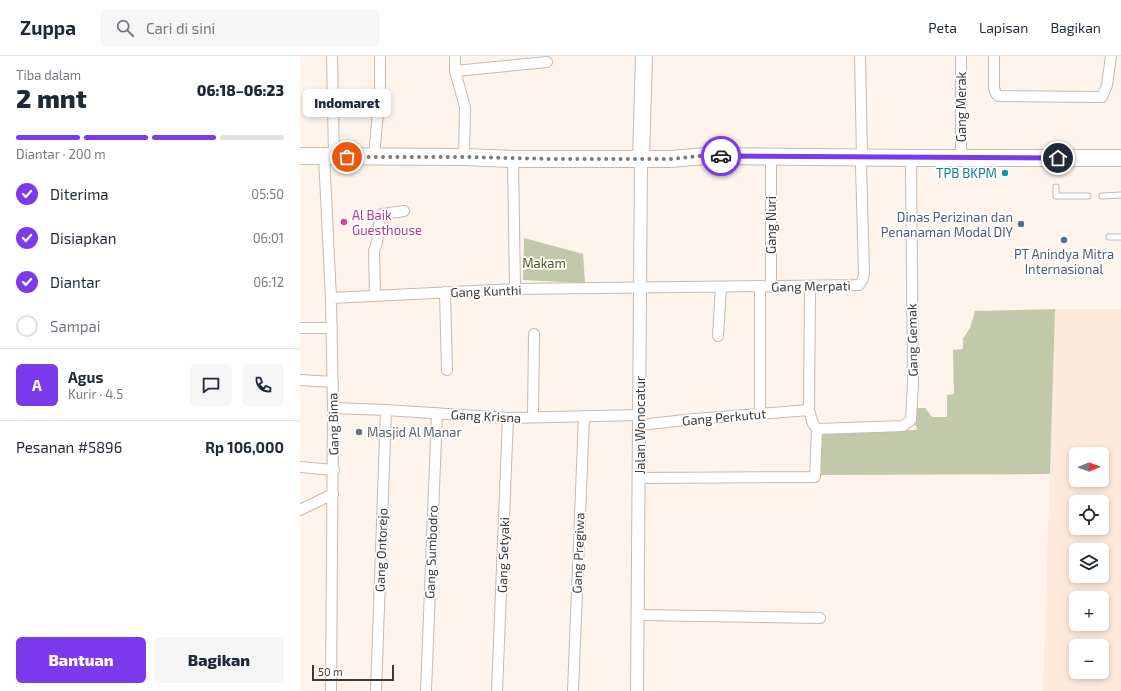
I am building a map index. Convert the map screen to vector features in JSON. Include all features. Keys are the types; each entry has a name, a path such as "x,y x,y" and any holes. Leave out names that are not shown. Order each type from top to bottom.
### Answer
{"main road":[{"path":"641,159 644,56"},
{"path":"300,156 464,157 513,159 670,159 706,156 911,164 1121,164"},
{"path":"670,159 700,162 772,163 961,158 1121,158"}],"street":[{"name":"Gang Bima","path":"331,691 334,470 329,156 332,56"},
{"path":"374,157 380,88 380,56"},
{"path":"455,56 456,71 464,98 464,157"},
{"path":"860,56 862,161"},
{"name":"Gang Merak","path":"961,56 961,158"},
{"path":"994,56 994,91 999,96 1102,97 1107,84 1111,56"},
{"path":"456,71 547,62"},
{"path":"513,159 515,289"},
{"name":"Jalan Wonocatur","path":"637,691 641,159"},
{"name":"Gang Merpati","path":"640,288 810,287 859,285 863,279 862,161"},
{"name":"Gang Nuri","path":"771,287 772,163"},
{"name":"Gang Gemak","path":"817,429 902,426 911,420 913,382 911,164"},
{"path":"375,296 374,251 378,241 380,217 386,212 404,211"},
{"path":"718,336 721,287"},
{"path":"760,287 760,414"},
{"path":"639,478 813,478 817,475 817,429 813,424 809,410 810,287"},
{"name":"Gang Kunthi","path":"332,298 515,289 640,288"},
{"path":"444,292 447,370"},
{"path":"300,328 332,328"},
{"path":"534,334 534,417"},
{"path":"300,380 333,382"},
{"name":"Gang Krisna","path":"333,408 508,418 584,416 640,420"},
{"name":"Gang Ontorejo","path":"376,691 386,410"},
{"name":"Gang Perkutut","path":"640,420 809,410"},
{"name":"Gang Sumbodro","path":"426,691 437,413"},
{"name":"Gang Pregiwa","path":"573,691 584,416"},
{"name":"Gang Setyaki","path":"497,691 508,418"},
{"path":"300,466 334,470"},
{"path":"300,510 333,494"},
{"path":"638,615 820,618"}],"lane":[{"path":"1056,187 1056,196 1088,196"},
{"path":"1102,196 1121,196"},
{"path":"1109,237 1121,237"}],"shaded area":[{"path":"1055,309 1121,309 1121,691 1043,691"}],"green space":[{"name":"Makam","path":"524,238 583,254 585,283 523,280"},
{"path":"1055,309 1050,474 819,475 819,437 822,432 916,430 917,428 914,422 917,408 925,408 932,417 947,417 947,395 954,394 953,350 963,349 963,339 970,328 975,311"}],"way so far":[{"path":"347,157 670,159 700,156 721,156"}],"place":[{"name":"Indomaret","path":"347,157"},
{"name":"TPB BKPM","path":"1005,173"},
{"name":"Al Baik Guesthouse","path":"344,222"},
{"name":"Dinas Perizinan dan Penanaman Modal DIY","path":"1021,224"},
{"name":"PT Anindya Mitra Internasional","path":"1064,240"},
{"name":"Masjid Al Manar","path":"359,432"}],"route":[{"path":"721,156 1058,158"}]}
